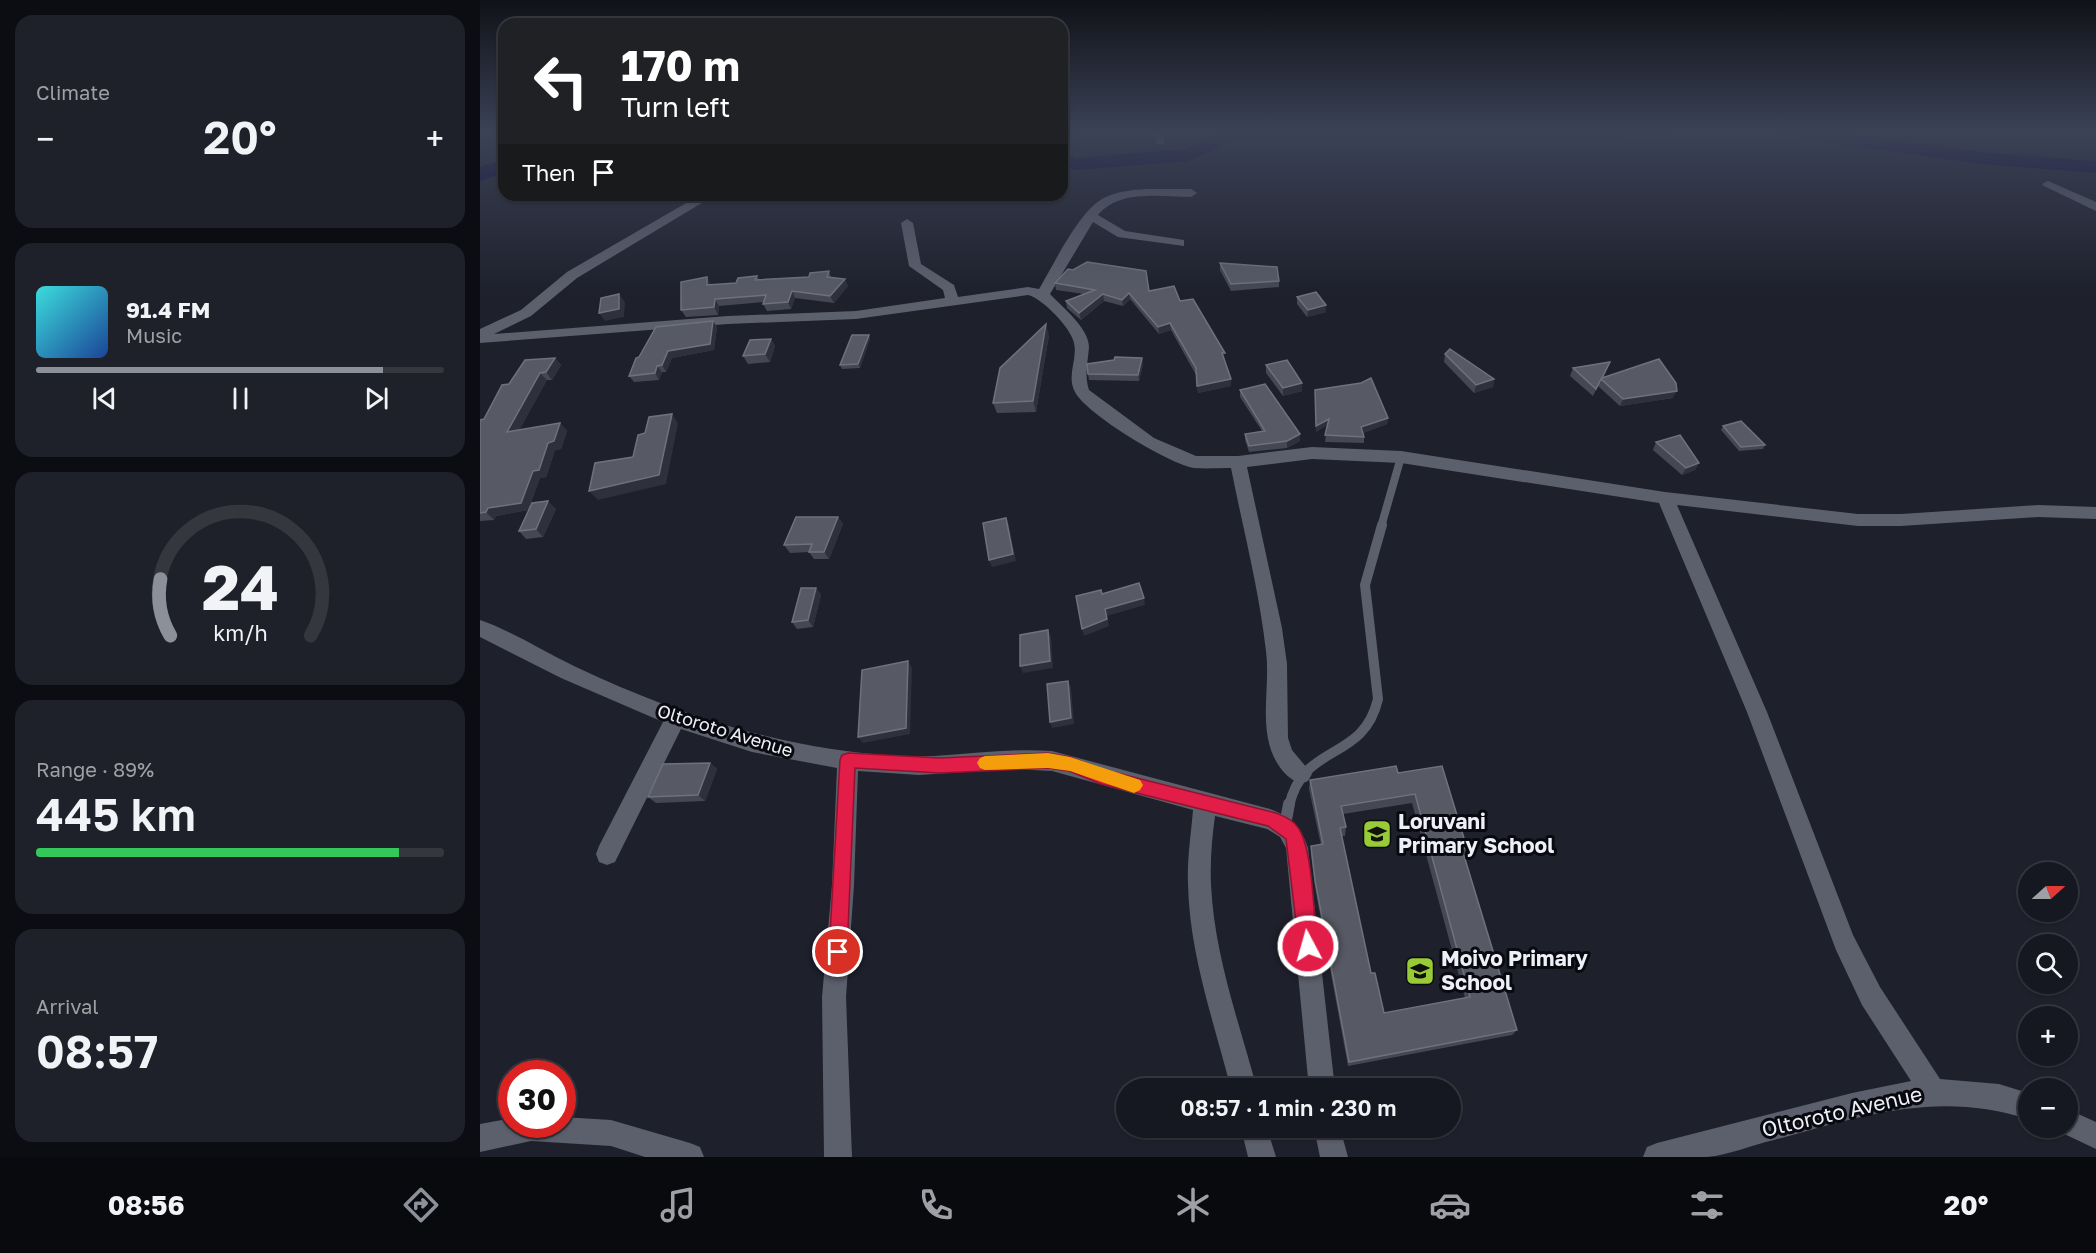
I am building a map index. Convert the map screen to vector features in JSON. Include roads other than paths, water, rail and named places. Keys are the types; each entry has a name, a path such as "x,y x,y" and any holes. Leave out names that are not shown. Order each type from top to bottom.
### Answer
{"street":[{"path":"2048,184 2096,207"},
{"path":"1043,294 1091,216 1104,202 1122,196 1191,193"},
{"path":"480,337 526,313 572,275 699,201"},
{"path":"1091,216 1122,234 1180,243"},
{"path":"907,224 915,266 949,288 953,301"},
{"path":"480,337 728,320 856,315 1017,291 1043,294 1077,332 1082,344 1078,380 1082,392 1094,404 1148,442 1194,462 1238,462 1312,453 1401,457 1665,498 1870,521 2038,511 2096,513"},
{"path":"1238,462 1271,612 1277,656 1277,728 1281,750 1289,763 1301,774"},
{"path":"1665,498 1757,712 1844,942 1871,996 1933,1092"},
{"name":"Oltoroto Avenue","path":"480,628 564,671 675,719 751,742 848,760 940,766 1048,761 1070,764 1101,776 1270,819 1285,825"},
{"path":"607,854 659,756 675,719"},
{"path":"838,1157 834,997 843,885 848,760"},
{"path":"1205,804 1200,853 1200,894 1208,951 1241,1078"},
{"path":"1285,825 1293,834 1298,848 1321,1078"},
{"name":"Oltoroto Avenue","path":"1657,1157 1910,1094 1970,1091 2018,1102"},
{"path":"2078,1127 2096,1136"},
{"path":"480,1138 531,1128 611,1133 690,1157"},
{"path":"1257,1138 1262,1157"},
{"path":"1329,1138 1334,1157"}],"lane":[{"path":"1285,825 1301,774 1366,732 1376,716 1378,699 1365,585 1401,457"}],"place":[{"name":"Loruvani Primary School","path":"1377,834"},
{"name":"Moivo Primary School","path":"1420,971"}]}
